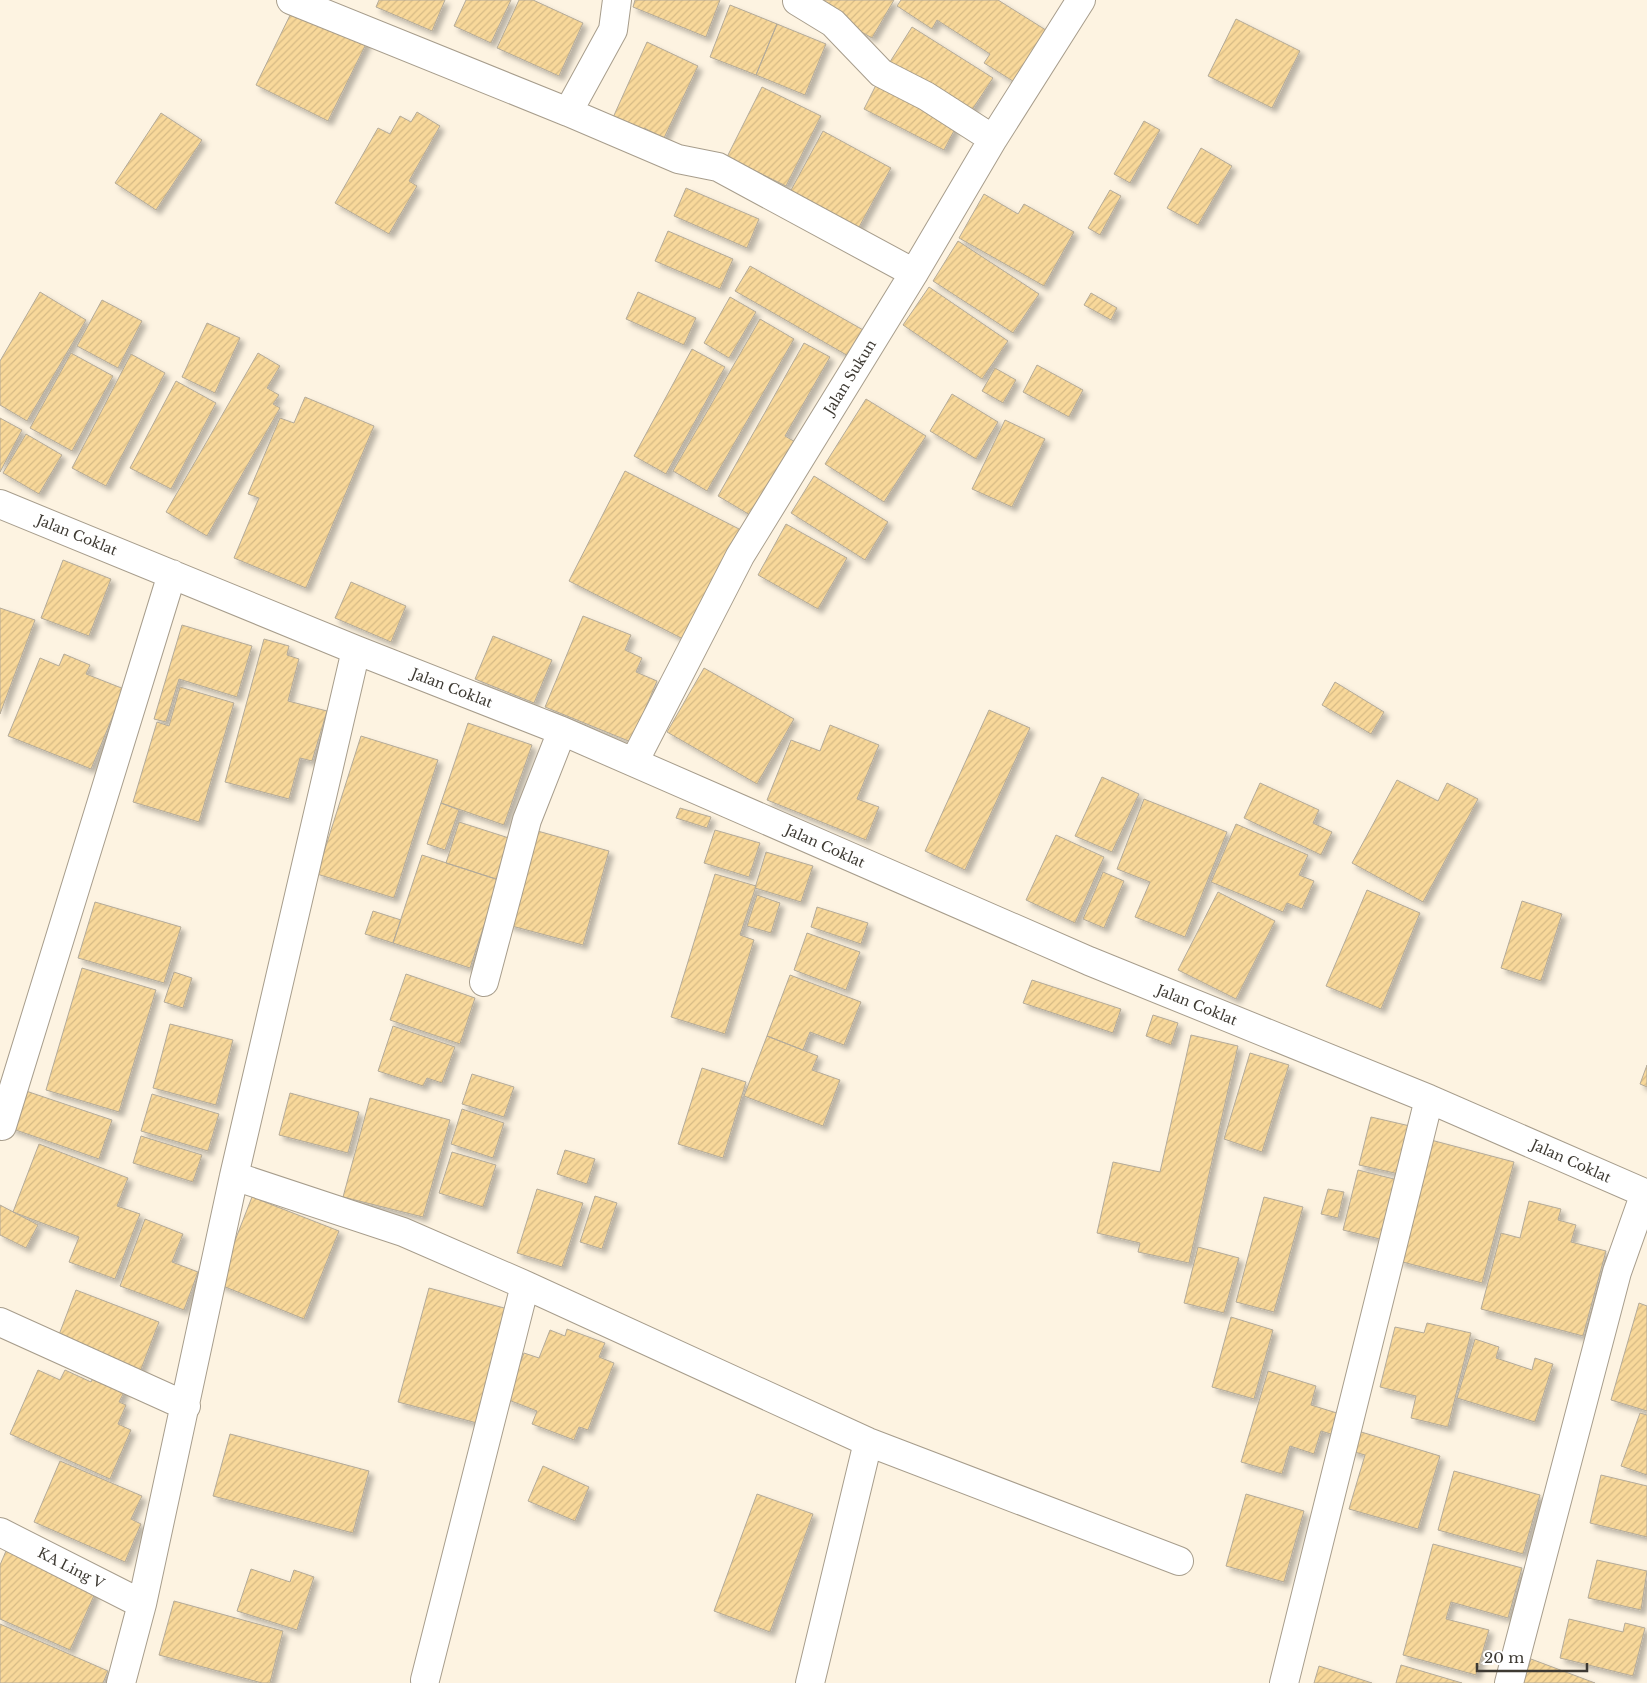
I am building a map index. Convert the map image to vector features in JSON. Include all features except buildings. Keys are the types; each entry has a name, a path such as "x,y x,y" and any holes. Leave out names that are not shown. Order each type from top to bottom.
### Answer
{"street":[{"path":"291,0 568,112 678,159 718,167 914,273"},
{"path":"568,112 613,30 618,0"},
{"name":"Jalan Sukun","path":"634,762 740,556 914,273 993,139 1081,0"},
{"path":"797,1 833,24 881,73 926,96 993,139"},
{"name":"Jalan Coklat","path":"0,505 356,650 562,731 1089,961 1429,1099 1646,1193"},
{"path":"2,1126 172,574"},
{"path":"121,1683 142,1604 234,1176 356,650"},
{"path":"484,982 527,820 562,731"},
{"path":"1284,1683 1429,1099"},
{"path":"234,1176 403,1232 525,1285 868,1442 1179,1561"},
{"path":"1508,1683 1617,1272 1646,1193"},
{"path":"425,1680 525,1285"},
{"path":"0,1322 186,1406"},
{"path":"810,1683 868,1442"},
{"name":"KA Ling V","path":"0,1532 142,1604"}]}
